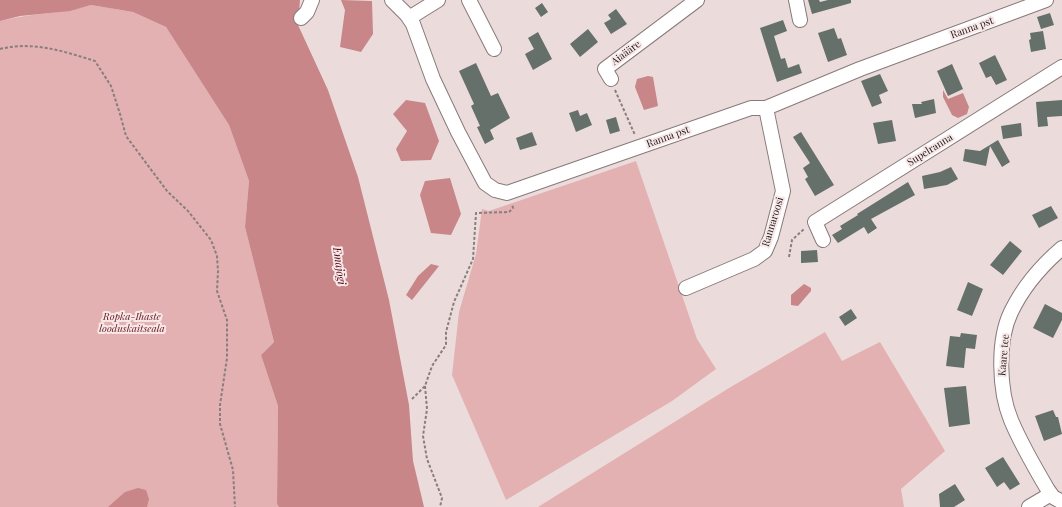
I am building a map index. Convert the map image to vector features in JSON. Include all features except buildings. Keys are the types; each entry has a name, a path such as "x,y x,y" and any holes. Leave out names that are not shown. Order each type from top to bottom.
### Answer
{"street":[{"path":"301,18 307,12 312,0"},
{"name":"Ranna pst","path":"392,0 409,18 433,79 458,132 485,183 495,190 507,193 751,108 766,108 860,69 1046,0"},
{"path":"409,18 438,0"},
{"path":"469,0 494,49"},
{"name":"Aiaääre","path":"611,80 605,69 697,0"},
{"path":"796,0 800,20"},
{"name":"Supelranna","path":"815,222 1062,67"},
{"name":"Rannaroosi","path":"686,288 754,259 765,251 771,237 783,191 766,108"},
{"path":"815,222 823,240"},
{"name":"Kaare tee","path":"1029,507 1056,498 1031,460 1011,420 1004,396 1002,367 1004,344 1010,313 1031,279 1062,248"}],"path":[{"path":"0,49 14,46 40,46 95,60 111,86 126,136 167,190 188,211 211,240 217,256 217,291 227,320 227,358 220,405 220,424 233,470 235,507"},
{"name":"Aiaääre","path":"611,80 640,147"},
{"path":"440,507 442,498 427,459 423,436 427,409 425,386 432,366 446,346 446,332 454,302 473,259 476,213 509,212 512,208 510,199"},
{"path":"789,257 792,240 802,230 815,222"},
{"path":"412,399 425,386"}],"green space":[{"name":"Ropka-Ihaste looduskaitseala","path":"91,5 133,12 166,27 229,125 249,181 245,227 274,342 261,355 278,406 277,504 279,507 0,507 0,21"},
{"path":"636,161 697,339 716,369 672,401 506,500 452,375 459,312 476,254 482,209 489,211"},
{"path":"825,332 842,361 880,342 945,451 901,489 904,507 538,507 729,388"}],"water":[{"name":"Emajõgi","path":"0,0 300,0 298,25 328,90 358,177 389,300 409,405 413,461 424,507 279,507 277,504 278,406 261,355 274,342 245,227 249,181 229,125 166,27 133,12 91,5 70,11 20,16 0,21"},
{"path":"341,0 372,1 373,34 361,52 340,47 345,10"},
{"path":"648,76 653,77 658,106 644,110 635,87 637,79"},
{"path":"943,90 948,99 963,93 969,107 967,114 958,118 952,115 943,97"},
{"path":"406,100 425,103 439,141 431,160 401,161 396,149 407,131 393,114"},
{"path":"450,178 461,214 451,235 431,233 420,195 425,181"},
{"path":"431,264 439,266 412,300 406,295 418,276"},
{"path":"804,284 811,288 811,291 798,306 791,305 791,295"},
{"path":"138,488 146,490 149,499 147,507 108,507 125,492"}]}
